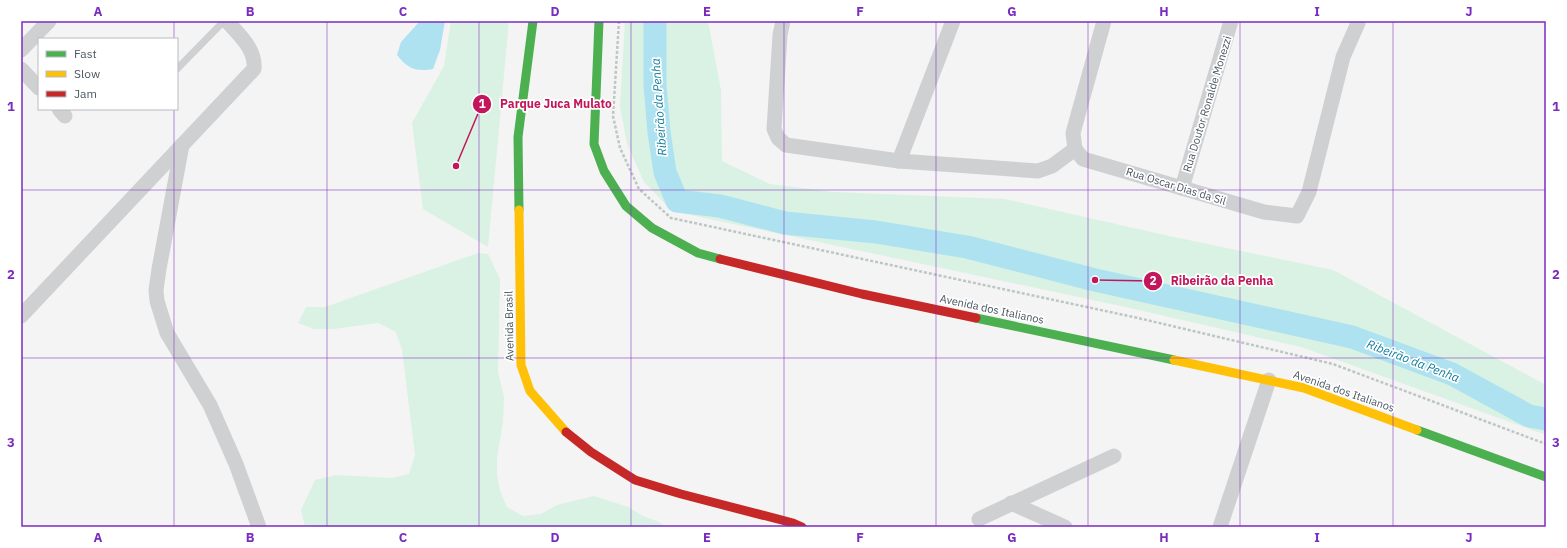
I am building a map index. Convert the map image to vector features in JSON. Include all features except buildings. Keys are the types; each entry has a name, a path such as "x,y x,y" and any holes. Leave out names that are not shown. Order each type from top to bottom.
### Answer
{"main road":[{"name":"Avenida Brasil","path":"533,21 518,137 522,365 530,391 563,429 591,452 635,480 681,494 793,523 802,527"},
{"name":"Avenida dos Italianos","path":"599,21 594,144 604,171 626,206 652,228 698,253 862,294 1304,388 1546,477"}],"street":[{"path":"21,50 49,21"},
{"path":"21,316 254,69 255,60 251,50 227,21"},
{"path":"783,21 780,34 774,129 778,138 786,145 899,161 1038,171 1052,166 1075,149 1073,133 1104,21"},
{"path":"899,161 953,21"},
{"name":"Rua Doutor Ronalde Monezzi","path":"1182,188 1231,21"},
{"name":"Rua Oscar Dias da Sil","path":"1075,149 1083,159 1264,212 1297,216 1309,192 1343,57 1358,23 1357,21"},
{"path":"21,69 38,87"},
{"path":"182,145 159,269 156,290 157,301 160,315 168,333 210,405 236,464 258,527"},
{"path":"1220,527 1269,380"},
{"path":"979,519 1114,456"},
{"path":"1011,503 1065,527"}],"lane":[{"path":"178,68 224,21"}],"path":[{"path":"619,21 613,116 620,148 639,189 671,218 1138,318 1332,364 1546,444"}],"green space":[{"path":"451,21 509,21 488,247 423,209 412,123 444,66"},
{"path":"625,21 708,21 721,90 722,161 770,184 833,192 1005,199 1169,236 1333,270 1546,385 1546,435 1301,347 1121,306 672,211 644,182 627,144 620,107"},
{"path":"478,253 488,254 500,279 498,372 504,397 503,422 497,457 497,474 500,491 507,507 523,516 541,514 557,505 594,496 628,507 666,527 305,527 301,510 315,480 336,475 392,478 409,474 415,455 402,350 396,332 378,323 333,329 314,329 298,323 306,307 325,307"}],"water":[{"path":"420,21 445,21 440,50 433,69 417,70 405,64 397,55 401,42"}],"waterway":[{"name":"Ribeirão da Penha","path":"655,21 655,85 659,132 665,172 677,201 720,206 785,223 876,232 967,247 1095,280 1352,337 1452,374 1529,416 1546,419"}],"traffic: fast":[{"path":"519,210 518,137 533,21"},
{"path":"599,21 594,144 604,171 626,206 652,228 698,253 720,259"},
{"path":"976,318 1174,360"},
{"path":"1417,430 1546,477"}],"traffic: slow":[{"path":"519,210 521,365 530,391 566,432"},
{"path":"1174,360 1304,388 1417,430"}],"traffic: jam":[{"path":"720,259 862,294 976,318"},
{"path":"566,432 591,452 635,480 681,494 793,523 802,527"}],"place":[{"name":"Parque Juca Mulato","path":"456,166"},
{"name":"Ribeirão da Penha","path":"1095,280"}]}
